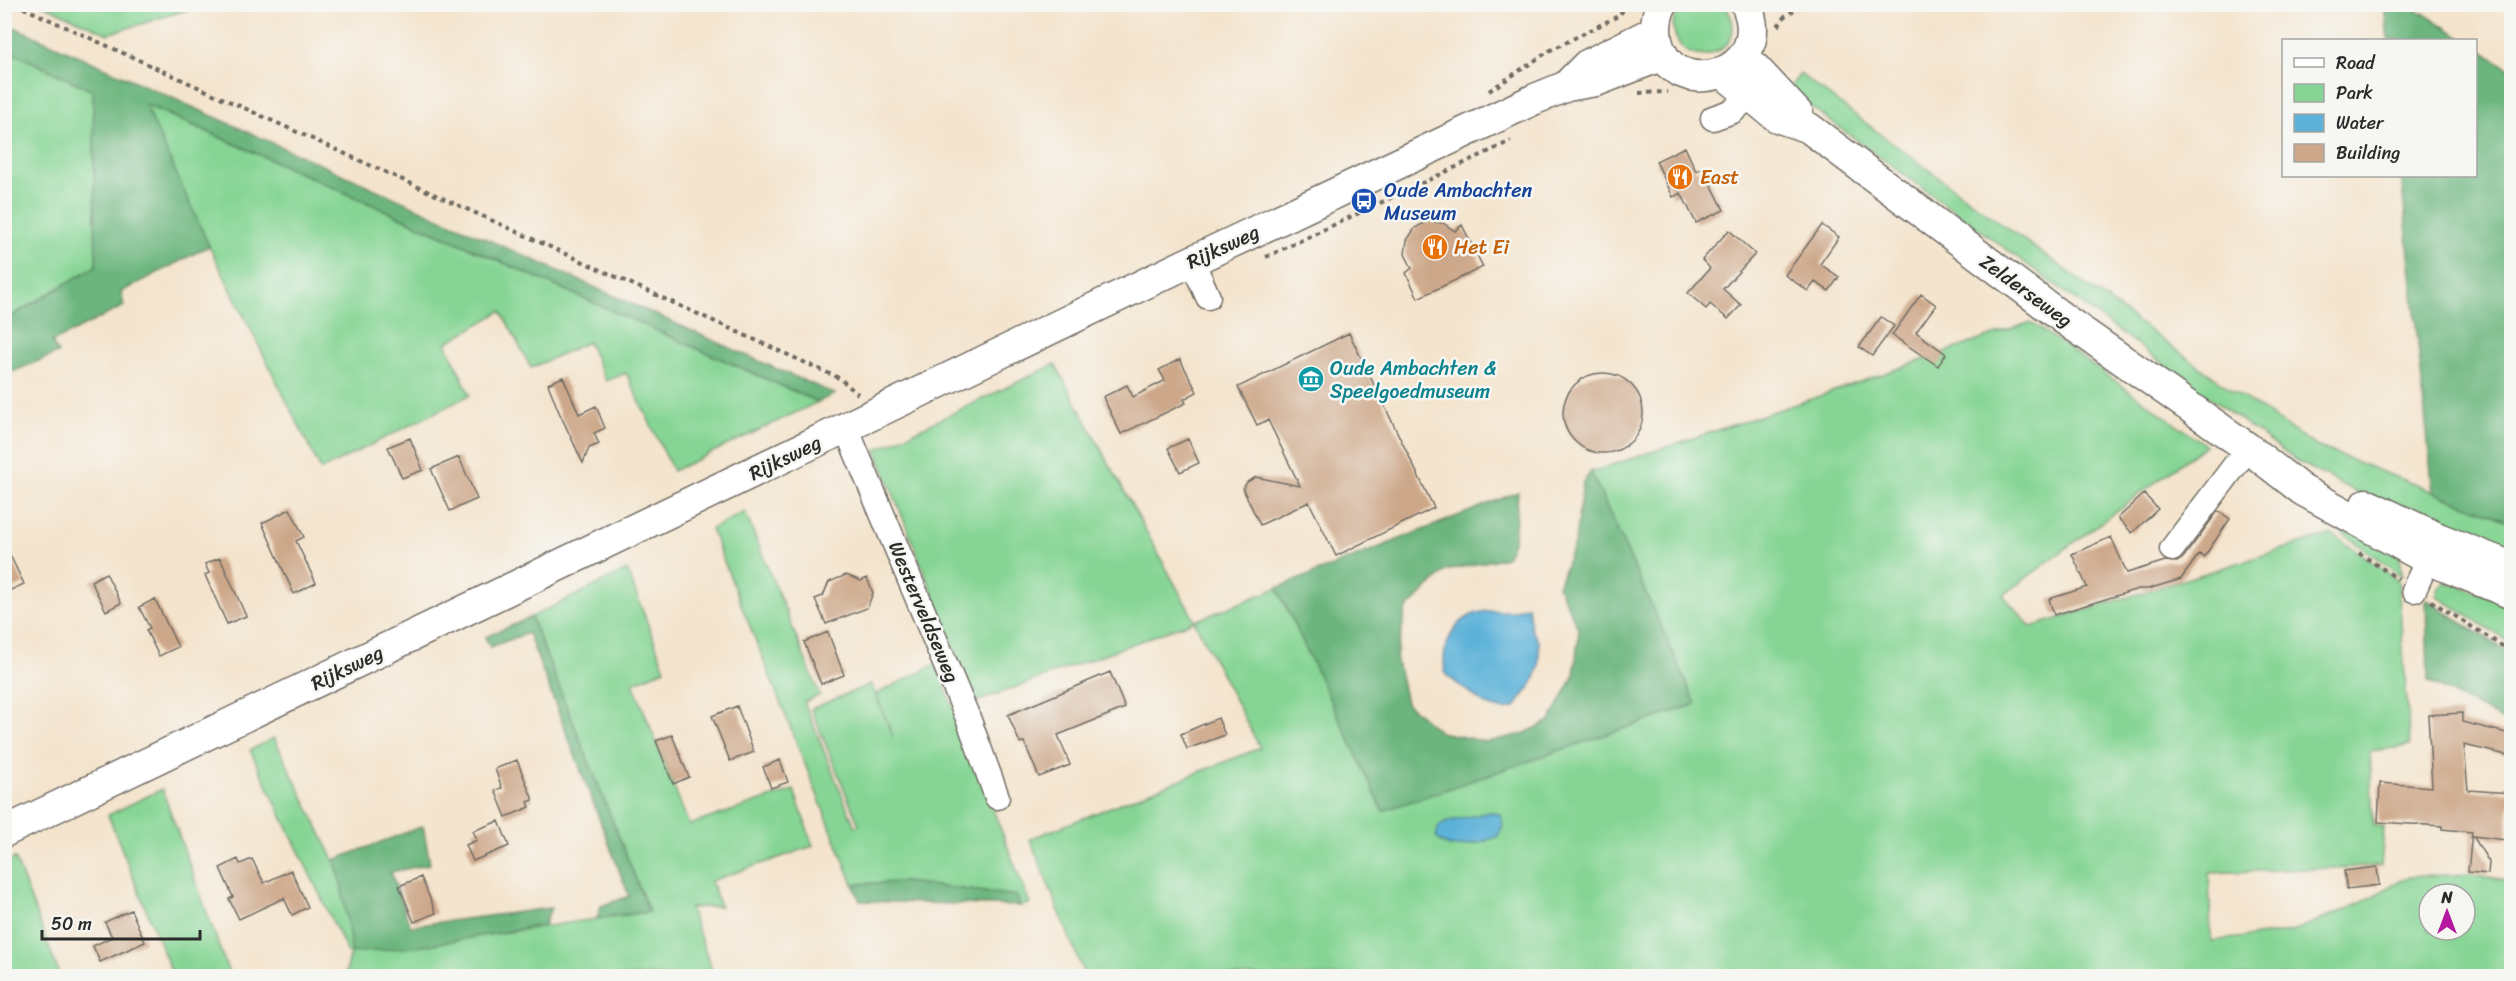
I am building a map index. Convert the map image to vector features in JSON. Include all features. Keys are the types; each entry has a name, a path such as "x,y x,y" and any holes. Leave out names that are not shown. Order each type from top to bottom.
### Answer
{"main road":[{"path":"1660,30 1672,65 1684,73 1696,76 1733,65 1752,36 1755,8"},
{"name":"Rijksweg","path":"4,832 1192,261 1567,86 1596,81 1660,30"},
{"name":"Zelderseweg","path":"1733,65 1750,96 1777,117 1809,129 2064,319 2248,447 2511,594"},
{"name":"Zelderseweg","path":"1733,65 1790,103 1809,129"},
{"name":"Zelderseweg","path":"2432,549 2511,567"}],"street":[{"path":"1713,118 1733,111 1750,96"},
{"path":"1192,261 1208,297"},
{"name":"Westerveldseweg","path":"846,428 968,718 997,797"},
{"path":"2172,549 2248,447"},
{"path":"2414,590 2432,549"}],"path":[{"path":"15,4 839,378 876,414"},
{"path":"1604,25 1620,15 1626,4"},
{"path":"1798,6 1804,4"}],"green space":[{"path":"43,4 203,5 108,34"},
{"path":"1682,5 1724,5 1732,20 1732,33 1727,44 1705,55 1693,54 1682,48 1675,35 1673,23"},
{"path":"2384,5 2410,5 2464,39 2388,39"},
{"path":"5,23 835,394 818,402 145,104 209,246 121,292 124,306 52,342 58,353 5,375 5,320 96,266 93,91 5,49"},
{"path":"2477,48 2511,70 2511,522 2433,492 2401,177 2477,177"},
{"path":"5,49 93,91 96,266 5,320"},
{"path":"1800,74 1999,222 2229,388 2316,446 2511,522 2511,559 2402,515 2298,462 1788,90"},
{"path":"144,104 818,402 673,471 626,373 606,381 588,342 531,368 501,311 446,343 470,395 321,470 209,246"},
{"path":"2031,322 2206,445 2003,595 2031,627 2332,534 2398,580 2410,746 2370,751 2373,825 2384,827 2381,866 2209,873 2211,941 2291,932 2358,904 2408,877 2470,874 2511,881 2511,976 1085,976 1030,839 1260,748 1194,621 976,702 876,450 1055,364 1195,621 1277,588 1383,810 1696,704 1591,472 1817,397","holes":["1470,817 1486,841 1466,846 1450,846 1450,821"]},
{"path":"1591,472 1696,704 1383,811 1277,588 1518,492 1514,541 1506,557 1445,571 1406,610 1396,657 1406,703 1440,732 1487,742 1523,734 1550,721 1574,675 1579,630 1558,586 1575,541 1583,482"},
{"path":"2268,480 2400,555 2402,576"},
{"path":"745,512 820,695 804,702 855,827 859,825 811,709 871,684 893,737 876,694 936,664 1030,904 1020,906 1016,896 904,882 853,884 711,529"},
{"path":"627,570 665,669 633,683 689,825 794,790 813,846 711,881 720,906 690,908 714,976 345,976 351,953 348,953 250,750 274,738 334,860 340,877 352,952 426,944 649,912 531,617"},
{"path":"2447,582 2511,604 2511,643 2436,596 2440,585"},
{"path":"2426,599 2511,654 2511,725 2428,681"},
{"path":"531,617 649,912 597,918 601,906 629,896 528,633 490,647 485,637"},
{"path":"162,789 230,976 173,976 108,815"},
{"path":"423,826 430,864 391,872 410,926 551,908 544,925 423,946 352,953 340,877 334,860"},
{"path":"15,858 60,976 5,976 5,863"},
{"path":"904,882 1017,896 1020,906 860,901 853,884"}],"water":[{"path":"1528,606 1531,629 1539,643 1539,667 1533,683 1515,707 1504,710 1486,705 1446,675 1444,656 1446,647 1454,630 1468,617 1481,612 1511,611"},
{"path":"1490,812 1499,814 1503,823 1497,837 1457,846 1442,842 1436,837 1439,826 1450,821"}],"building":[{"path":"1685,147 1696,171 1703,168 1724,210 1696,223 1681,193 1673,197 1656,161"},
{"path":"1428,221 1443,223 1455,231 1462,225 1483,267 1418,298 1406,273 1412,268 1405,254 1407,240 1415,228"},
{"path":"1822,225 1839,237 1820,264 1839,277 1829,291 1815,282 1808,291 1785,275"},
{"path":"1729,230 1755,254 1723,289 1741,305 1728,319 1710,304 1706,309 1688,293 1710,268 1702,260"},
{"path":"1921,294 1936,305 1916,332 1946,354 1938,366 1892,335"},
{"path":"1881,317 1894,326 1872,356 1859,347"},
{"path":"1349,333 1434,508 1336,556 1309,502 1260,525 1243,489 1247,482 1256,477 1300,486 1268,420 1257,425 1238,387"},
{"path":"1180,359 1197,392 1184,399 1186,403 1121,434 1103,397 1127,385 1133,397 1165,380 1159,370"},
{"path":"1603,373 1618,376 1631,385 1640,398 1643,413 1640,428 1631,441 1618,450 1603,453 1588,450 1575,441 1566,428 1563,413 1566,398 1575,385 1588,376"},
{"path":"563,377 579,414 596,406 605,428 594,433 599,444 589,448 583,463 548,384"},
{"path":"410,438 423,470 402,478 388,447"},
{"path":"1188,439 1199,463 1180,472 1168,448"},
{"path":"459,457 477,499 450,511 431,469"},
{"path":"2144,494 2158,509 2132,533 2118,518"},
{"path":"290,509 304,537 296,541 316,583 294,594 262,523"},
{"path":"2218,511 2230,519 2204,557 2199,554 2181,579 2148,589 2138,589 2054,615 2049,599 2087,587 2072,554 2111,537 2127,573 2165,561 2177,562 2183,558"},
{"path":"4,543 24,584 4,593"},
{"path":"220,558 246,616 227,624 205,575 209,573 205,564"},
{"path":"106,573 121,603 106,611 91,581"},
{"path":"846,575 861,581 867,578 873,593 867,608 826,624 815,599 823,596 829,582"},
{"path":"155,599 178,647 159,656 146,630 150,628 139,607"},
{"path":"828,632 844,675 821,684 804,642"},
{"path":"1110,672 1125,708 1058,735 1070,765 1039,777 1024,742 1020,743 1008,715"},
{"path":"737,706 754,752 730,761 712,716"},
{"path":"2462,713 2462,722 2511,734 2511,756 2464,745 2468,790 2511,793 2506,840 2473,836 2489,862 2488,874 2468,872 2472,832 2442,829 2442,826 2378,822 2380,783 2432,787 2428,715"},
{"path":"1218,718 1225,735 1187,749 1181,734"},
{"path":"672,735 689,777 673,784 656,741"},
{"path":"517,760 533,800 528,802 530,807 506,817 495,790 502,788 495,769"},
{"path":"780,760 788,782 771,788 763,767"},
{"path":"499,821 509,846 473,861 466,845 477,840 473,831"},
{"path":"238,859 240,864 252,859 264,883 291,870 308,907 292,915 284,898 239,919 229,899 233,897 220,868"},
{"path":"2377,867 2379,885 2347,889 2344,871"},
{"path":"421,877 436,913 414,922 399,886"},
{"path":"131,910 145,942 100,962 93,946 112,937 105,922"}],"place":[{"name":"East","path":"1680,177"},
{"name":"Oude Ambachten Museum","path":"1364,201"},
{"name":"Het Ei","path":"1435,247"},
{"name":"Oude Ambachten & Speelgoedmuseum","path":"1311,379"}]}
